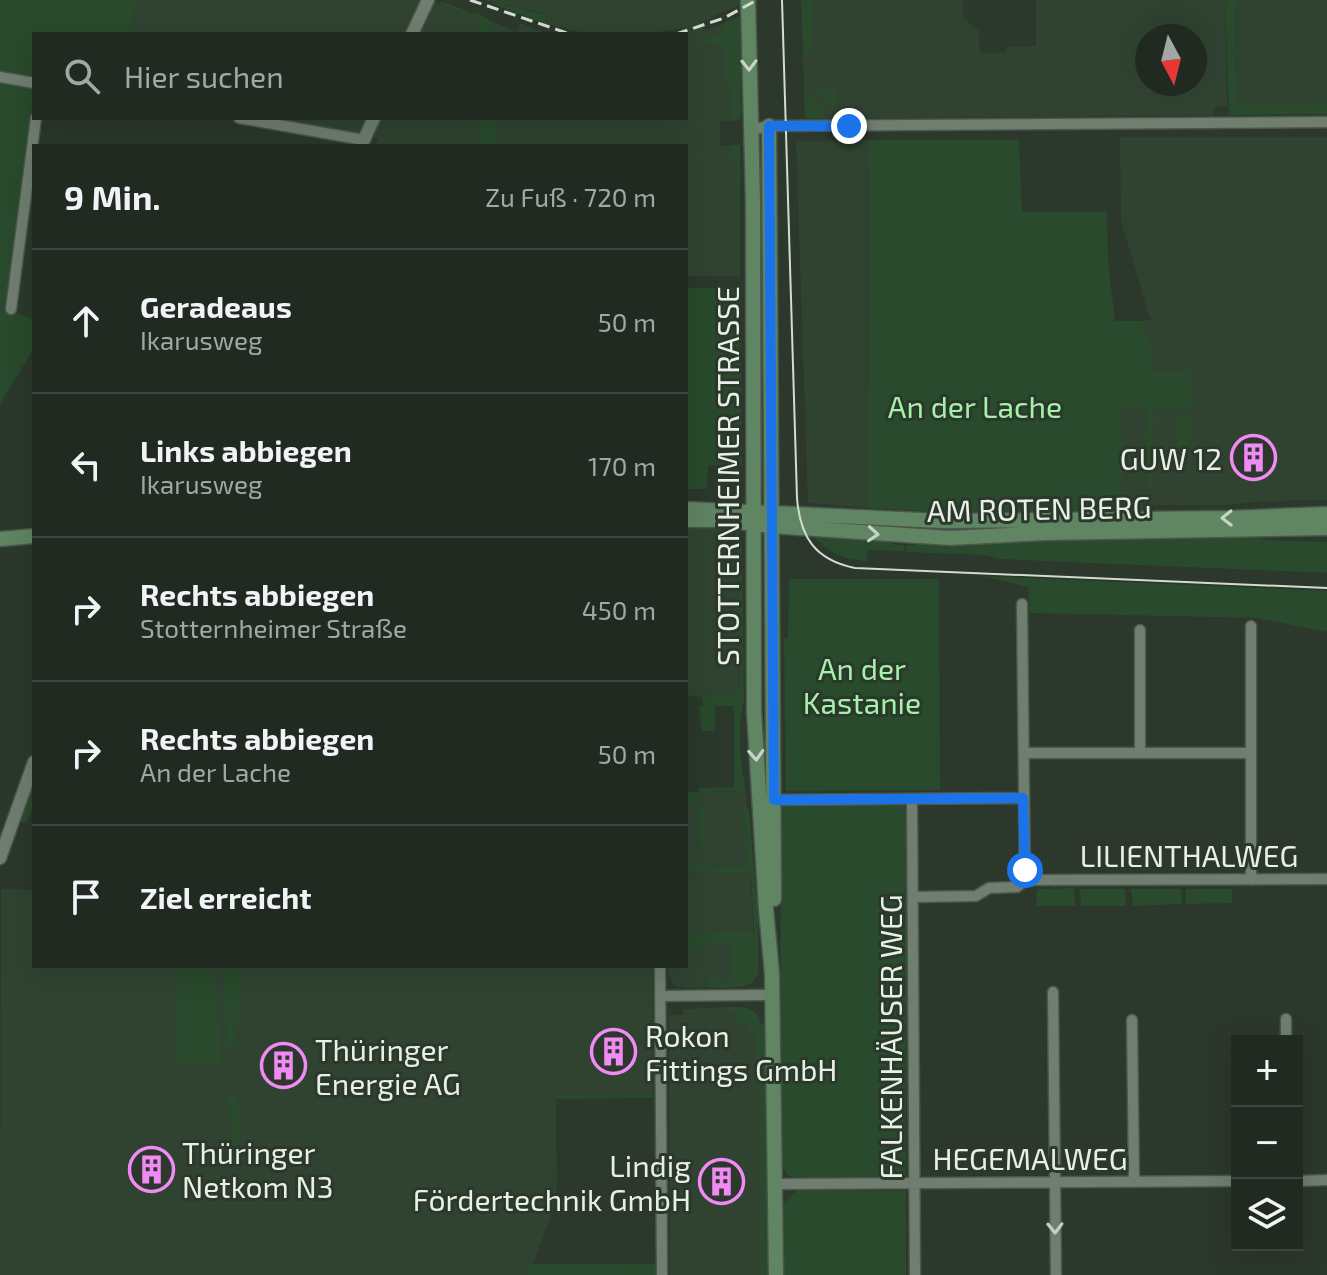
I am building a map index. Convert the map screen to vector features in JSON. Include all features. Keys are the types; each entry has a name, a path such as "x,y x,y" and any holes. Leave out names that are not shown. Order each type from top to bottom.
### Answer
{"main road":[{"name":"STOTTERNHEIMER STRASSE","path":"748,0 753,201 753,656 766,800"},
{"name":"STOTTERNHEIMER STRASSE","path":"769,126 771,519 766,800 773,995 776,1275"},
{"path":"688,509 753,516"},
{"name":"AM ROTEN BERG","path":"771,519 971,521 1327,514"},
{"name":"AM ROTEN BERG","path":"753,516 950,538 1045,533 1327,528"},
{"path":"688,520 753,516"},
{"path":"0,539 32,536"}],"street":[{"path":"413,32 428,0"},
{"path":"0,77 32,83"},
{"path":"33,144 36,120"},
{"path":"249,120 362,143 373,120"},
{"path":"750,130 769,126 1327,122"},
{"path":"11,309 32,149"},
{"path":"1022,604 1025,880"},
{"path":"1251,626 1251,880"},
{"path":"1140,630 1140,753"},
{"path":"1024,753 1251,753"},
{"path":"0,858 32,768"},
{"path":"766,800 1023,798"},
{"name":"FALKENHÄUSER WEG","path":"912,799 915,1275"},
{"name":"LILIENTHALWEG","path":"913,897 976,896 989,888 1017,887 1025,880 1327,879"},
{"path":"660,968 662,1275"},
{"path":"1053,992 1056,1275"},
{"path":"661,996 773,995"},
{"path":"1286,1019 1286,1035"},
{"path":"1132,1020 1134,1182"},
{"path":"1303,1181 1327,1180"},
{"name":"HEGEMALWEG","path":"776,1184 1231,1181"}],"shaded area":[{"path":"137,0 428,0 481,19 481,32 130,32"},
{"path":"485,0 741,0 741,4 704,21 705,30 741,17 741,117 737,121 720,121 720,146 740,145 740,276 688,276 688,144 498,144 496,120 688,120 688,32 682,28 659,32 581,32 546,24 546,14"},
{"path":"801,0 963,0 963,17 979,31 980,53 1005,53 1006,47 1036,46 1036,0 1225,0 1227,106 1214,107 1214,115 805,118"},
{"path":"1235,0 1327,0 1327,114 1231,115 1233,102 1236,102"},
{"path":"491,21 517,32 492,32"},
{"path":"520,23 544,32 517,32"},
{"path":"274,120 479,120 478,144 376,144 378,139"},
{"path":"1120,137 1327,137 1327,500 1143,505 1143,511 1118,511 1119,322 1154,320 1149,316 1121,220"},
{"path":"869,140 868,508 808,503 796,141"},
{"path":"688,529 731,529 738,533 740,695 688,696"},
{"path":"688,792 746,792 756,976 752,983 734,987 686,988 675,986 669,977 668,968 688,968"},
{"path":"1,889 32,890 32,968 653,968 653,1095 556,1096 557,1199 533,1264 655,1264 655,1275 0,1275"},
{"path":"727,1007 727,1011 736,1011 756,1033 756,1083 760,1083 760,1275 670,1275 669,1015 683,1015 683,1009"}],"green space":[{"path":"0,0 137,0 130,32 32,32 32,108 6,309 32,319 32,351 0,404"},
{"path":"801,0 812,0 812,51 806,53 804,61"},
{"path":"1225,0 1235,0 1236,102 1233,105 1327,104 1327,114 1229,115"},
{"path":"441,1 476,12 491,21 492,32 481,32 480,19 440,4"},
{"path":"493,4 546,15 546,24"},
{"path":"740,16 741,117 733,121 733,85 725,84 725,44 705,44 705,39 721,35 722,24"},
{"path":"818,90 836,90 836,115 843,115 843,118 834,118 832,106 819,95"},
{"path":"804,95 822,107 826,119 805,118"},
{"path":"479,120 496,120 498,144 478,144"},
{"name":"An der Lache","path":"869,140 1019,140 1022,212 1107,212 1108,260 1115,321 1141,321 1151,347 1152,371 1186,371 1191,376 1191,409 1153,408 1153,416 1159,416 1159,419 1153,419 1153,446 1177,446 1177,419 1170,419 1170,416 1191,418 1191,446 1185,451 1153,452 1153,486 1148,486 1147,465 1140,465 1140,462 1147,461 1147,440 1139,439 1139,436 1147,435 1146,406 1122,406 1122,504 1143,505 1143,511 946,512 868,508"},
{"path":"731,145 740,145 740,276 737,276 737,159 731,158"},
{"path":"688,288 740,288 742,465 708,465 707,489 688,489"},
{"path":"738,533 742,541 744,700 740,746 746,792 709,792 688,803 688,792 699,792 699,788 734,787 734,706 715,706 715,731 702,731 699,706 703,706 702,697 688,696 740,695"},
{"path":"813,535 892,541 892,544 904,545 904,551 867,550 867,561 851,559 830,551"},
{"path":"1246,537 1327,542 1327,573 906,552 907,545 919,543 1040,538"},
{"path":"983,576 1327,591 1327,632 1256,618 1030,613 1028,587"},
{"name":"An der Kastanie","path":"789,579 939,579 940,790 786,791 784,638 788,639"},
{"path":"32,786 32,809 27,823 19,822"},
{"path":"705,804 705,849 700,849 697,810"},
{"path":"902,804 907,808 906,1176 795,1178 788,1175 782,1166 780,805"},
{"path":"749,809 758,915 758,974 744,986 709,988 709,976 714,976 715,982 731,982 731,943 715,943 714,947 688,947 688,932 754,932 751,873 688,872 688,866 741,867 748,861 745,845 748,842 744,832 747,829 742,823 742,812"},
{"path":"1055,885 1058,889 1074,887 1075,906 1036,906 1037,889 1053,889"},
{"path":"1080,889 1125,889 1126,906 1081,906"},
{"path":"1131,889 1181,889 1182,904 1133,906"},
{"path":"1186,889 1232,889 1232,903 1186,904"},
{"path":"178,968 215,968 213,992 217,995 221,1063 177,1064"},
{"path":"223,968 239,968 242,1020 234,1021 235,1048 227,1045"},
{"path":"727,1007 744,1007 753,1011 761,1025 765,1025 770,1275 760,1275 760,1084 756,1083 756,1033 749,1033 749,1025 737,1025 736,1011 727,1011"},
{"path":"653,1095 653,1098 556,1099 556,1096"},
{"path":"229,1096 238,1096 240,1156 233,1156"},
{"path":"798,1190 906,1191 906,1275 782,1275 781,1205"},
{"path":"655,1264 655,1275 528,1275 532,1265"}],"tram line":[{"path":"782,0 797,498 802,524 812,545 829,559 855,568 1327,588"}],"railway":[{"path":"470,0 564,32"},
{"path":"682,32 724,18 757,0"}],"place":[{"name":"GUW 12","path":"1253,458"},
{"name":"Rokon Fittings GmbH","path":"614,1052"},
{"name":"Thüringer Energie AG","path":"284,1066"},
{"name":"Thüringer Netkom N3","path":"151,1169"},
{"name":"Lindig Fördertechnik GmbH","path":"722,1182"}],"route":[{"path":"849,126 769,126 774,800 1023,798 1025,870"}]}
